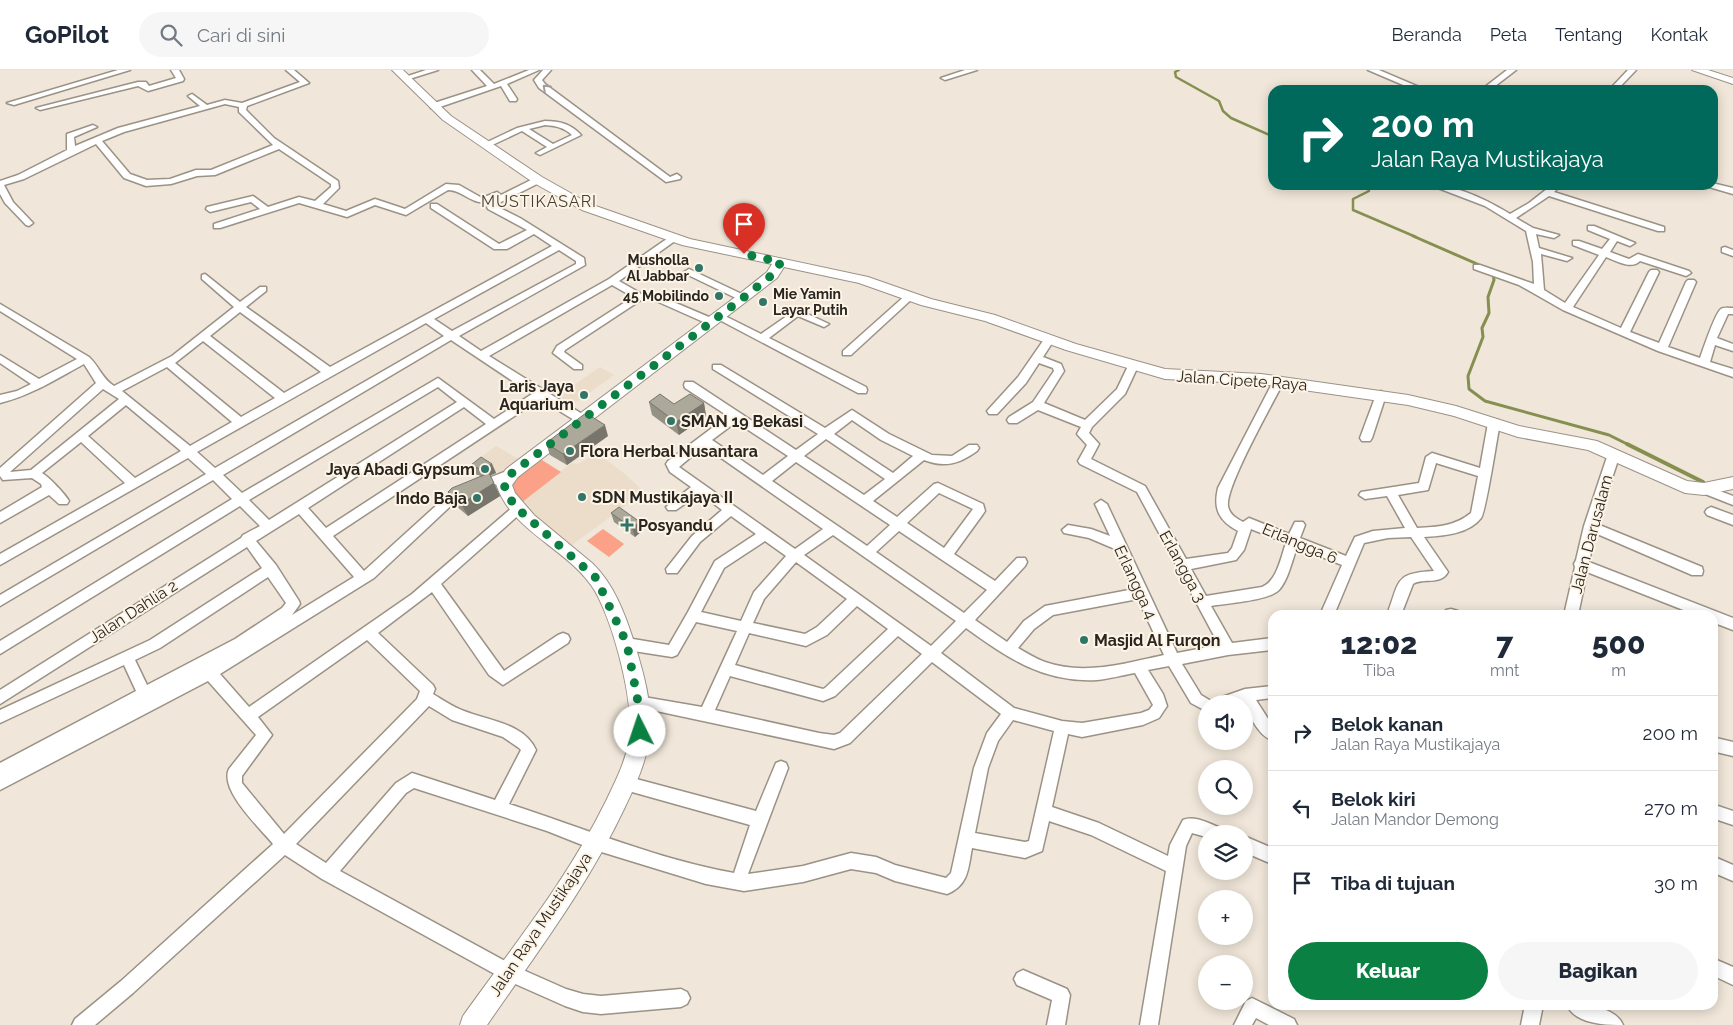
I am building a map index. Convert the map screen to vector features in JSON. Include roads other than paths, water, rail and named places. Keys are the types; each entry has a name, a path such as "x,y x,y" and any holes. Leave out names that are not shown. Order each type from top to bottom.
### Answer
{"main road":[{"path":"1697,70 1733,80"},
{"name":"Jalan Cipete Raya","path":"401,74 447,118 536,179 586,207 674,238 709,248 848,275 910,296 990,318 1049,340 1133,366 1175,376 1279,381 1381,395 1456,411 1518,430 1591,444 1685,487 1731,490"},
{"path":"512,473 716,320 772,275 781,262"},
{"name":"Jalan Raya Mustikajaya","path":"472,1025 563,896 595,842 612,812 625,783 637,751 640,731 638,702 627,644 596,578 518,509 504,489 504,484 512,473"}],"street":[{"path":"11,103 126,70"},
{"path":"130,94 180,79 175,70"},
{"path":"29,223 9,203 0,185 21,177 71,151 131,127 229,101 243,104 305,83 290,70"},
{"path":"401,74 434,70"},
{"path":"476,70 492,86"},
{"path":"434,106 502,83 510,77 535,70"},
{"path":"547,70 538,80 542,86 563,98 678,177 669,180 563,98 548,79 557,70"},
{"path":"946,78 973,70"},
{"path":"1375,70 1410,85"},
{"path":"1492,85 1512,70"},
{"path":"1617,85 1632,70"},
{"path":"100,77 109,90"},
{"path":"40,108 141,83 148,89"},
{"path":"502,83 513,99"},
{"path":"192,96 205,108"},
{"path":"243,104 242,110 279,146 336,186 317,204"},
{"path":"485,145 545,122 564,124 576,133 576,136 540,153"},
{"path":"71,151 70,136 93,127"},
{"path":"524,129 553,147"},
{"path":"96,140 127,176 146,183 171,181 196,173 212,173 279,146"},
{"path":"217,226 299,200 347,214 375,202 406,212 446,187 456,187 476,200 484,201 536,179"},
{"path":"0,600 450,337 580,265 581,260 490,207 493,202 536,179"},
{"path":"1718,186 1733,191"},
{"path":"1448,190 1488,204 1530,230 1554,236"},
{"path":"1511,217 1553,190"},
{"path":"1550,193 1661,228"},
{"path":"210,209 253,199 266,210"},
{"path":"434,206 497,247 504,247 533,231"},
{"path":"1591,228 1630,243"},
{"path":"1530,230 1538,262 1539,290"},
{"path":"481,356 612,281 674,238"},
{"path":"1567,308 1615,238"},
{"path":"1576,243 1631,262 1638,257 1689,278 1662,349"},
{"path":"0,560 239,422 559,246"},
{"path":"1534,249 1567,258"},
{"path":"1477,267 1501,274 1539,290 1551,300 1567,308 1662,349 1733,373"},
{"path":"689,272 743,298"},
{"path":"1624,333 1654,272"},
{"path":"205,277 239,306 329,372"},
{"path":"578,366 558,351 638,298 637,295 612,281"},
{"path":"115,390 167,362 203,336 239,306 263,290"},
{"path":"847,352 910,296"},
{"path":"657,298 762,339 862,390"},
{"path":"0,307 85,359 92,365 102,384 126,398 215,473 267,526"},
{"path":"1704,364 1711,340 1724,311 1733,311"},
{"path":"762,339 797,312 824,324"},
{"path":"426,318 450,337 538,395 583,420"},
{"path":"203,336 283,398"},
{"path":"993,411 1022,380 1049,340"},
{"path":"1711,340 1733,348"},
{"path":"0,358 40,385"},
{"path":"1013,420 1037,405 1059,370 1036,358"},
{"path":"0,399 12,397 40,385 85,359"},
{"path":"167,362 239,422"},
{"path":"1037,405 1087,425 1121,391 1133,366"},
{"path":"718,367 826,434 892,478"},
{"path":"1245,529 1227,518 1220,501 1224,488 1279,381"},
{"path":"0,648 241,499 438,382 494,424"},
{"path":"63,501 48,487 46,481 34,474 7,476 3,472 102,384"},
{"path":"688,385 864,502 947,554 996,589"},
{"path":"324,536 538,395"},
{"path":"1366,438 1381,395"},
{"path":"34,474 126,398"},
{"name":"Jalan Dahlia 2","path":"0,698 247,538 464,402"},
{"path":"763,482 852,414 920,457 938,462 953,460 973,448"},
{"path":"735,417 672,464 679,473 797,556 855,600 897,628 1010,713 1062,727 1082,730 1143,719 1154,714 1160,706 1158,698 1139,667"},
{"path":"1329,610 1356,544 1364,538 1413,531 1457,529 1472,521 1477,515 1494,423"},
{"name":"Erlangga 3","path":"1087,425 1083,434 1093,444 1084,460 1088,464 1141,490 1228,649"},
{"path":"81,436 133,484"},
{"path":"704,440 1008,650 1041,666 1071,674 1098,674 1228,649 1268,644"},
{"name":"Jalan Darusalam","path":"1572,610 1580,564 1590,526 1614,454"},
{"path":"864,502 920,457"},
{"path":"1366,495 1424,487 1432,457 1484,474"},
{"path":"0,783 210,673 363,578 387,559 446,502 463,491 512,473"},
{"path":"0,518 37,498 48,487"},
{"path":"868,552 938,487 976,503 979,507 979,511 947,554"},
{"path":"672,507 700,488"},
{"path":"1390,492 1413,531 1440,567 1442,574 1415,577 1408,580 1396,610"},
{"name":"Erlangga 4","path":"1101,504 1140,593 1173,660 1198,700"},
{"path":"299,506 363,578"},
{"path":"248,716 369,633 434,584 518,509"},
{"path":"672,569 696,539 730,510"},
{"path":"1711,512 1733,520"},
{"name":"Erlangga 6","path":"1182,566 1232,557 1237,552 1247,524 1252,523 1349,563"},
{"path":"1202,602 1264,592 1273,588 1278,580 1299,525"},
{"path":"1590,526 1697,571"},
{"path":"706,714 765,586 797,556 833,529"},
{"path":"1068,530 1096,535 1119,545"},
{"path":"627,644 672,651 693,616 719,565 766,534"},
{"path":"0,771 144,696 240,643 287,612 293,604 292,601 271,569 247,538"},
{"path":"638,702 706,714 786,734 834,742 845,738 966,620 1020,562"},
{"path":"1580,564 1697,610"},
{"path":"0,716 177,631 271,569"},
{"path":"434,584 494,671 503,679 563,639"},
{"path":"1008,650 1029,625 1050,610 1140,593"},
{"path":"693,616 806,640 822,632 855,600"},
{"path":"1718,618 1733,624"},
{"path":"726,669 823,695 830,692 897,628"},
{"path":"81,1025 128,987 284,844 412,716 426,697 428,689 369,633"},
{"path":"127,656 144,696"},
{"path":"210,673 264,735 234,774 235,784 254,810 284,844 328,872 508,972 583,1003 622,1004 681,998"},
{"path":"1245,695 1268,692"},
{"path":"426,697 457,715 486,724 521,739 527,744 529,750 498,809"},
{"path":"1253,708 1268,730"},
{"path":"328,872 401,788 412,780 547,824 595,842 706,876 744,883 803,874 851,861 876,865 895,873 947,886 954,882 958,876 984,760 992,738 1010,713"},
{"path":"965,839 1032,849 1036,846 1062,727"},
{"path":"1718,745 1733,749"},
{"path":"741,871 781,768"},
{"path":"625,783 760,820"},
{"path":"1043,812 1094,828 1173,866"},
{"path":"1718,812 1733,818"},
{"path":"1149,1025 1173,866 1178,845 1188,825 1198,827"},
{"path":"1253,848 1268,854"},
{"path":"1718,867 1733,873"},
{"path":"1718,969 1733,976"},
{"path":"1023,979 1061,995 1056,1025"},
{"path":"1243,1025 1252,1007 1288,1025"},
{"path":"1530,1025 1533,1010"},
{"path":"1586,1010 1614,1025"}],"waterway":[{"path":"1179,70 1175,72 1176,77 1219,101 1223,111 1231,118 1268,134"},
{"path":"1369,190 1353,199 1353,210 1416,237"},
{"path":"1413,236 1484,267"},
{"path":"1493,272 1494,280 1488,297 1489,313 1482,328 1483,337 1468,376 1469,389 1485,401 1609,435 1703,482"}],"place":[{"name":"Musholla Al Jabbar","path":"699,268"},
{"name":"45 Mobilindo","path":"719,296"},
{"name":"Mie Yamin Layar Putih","path":"763,302"},
{"name":"Laris Jaya Aquarium","path":"584,395"},
{"name":"SMAN 19 Bekasi","path":"671,421"},
{"name":"Flora Herbal Nusantara","path":"570,451"},
{"name":"Jaya Abadi Gypsum","path":"485,469"},
{"name":"SDN Mustikajaya II","path":"582,497"},
{"name":"Indo Baja","path":"477,498"},
{"name":"Posyandu","path":"627,525"},
{"name":"Masjid Al Furqon","path":"1084,640"}],"district":[{"name":"MUSTIKASARI","path":"539,201"}]}
